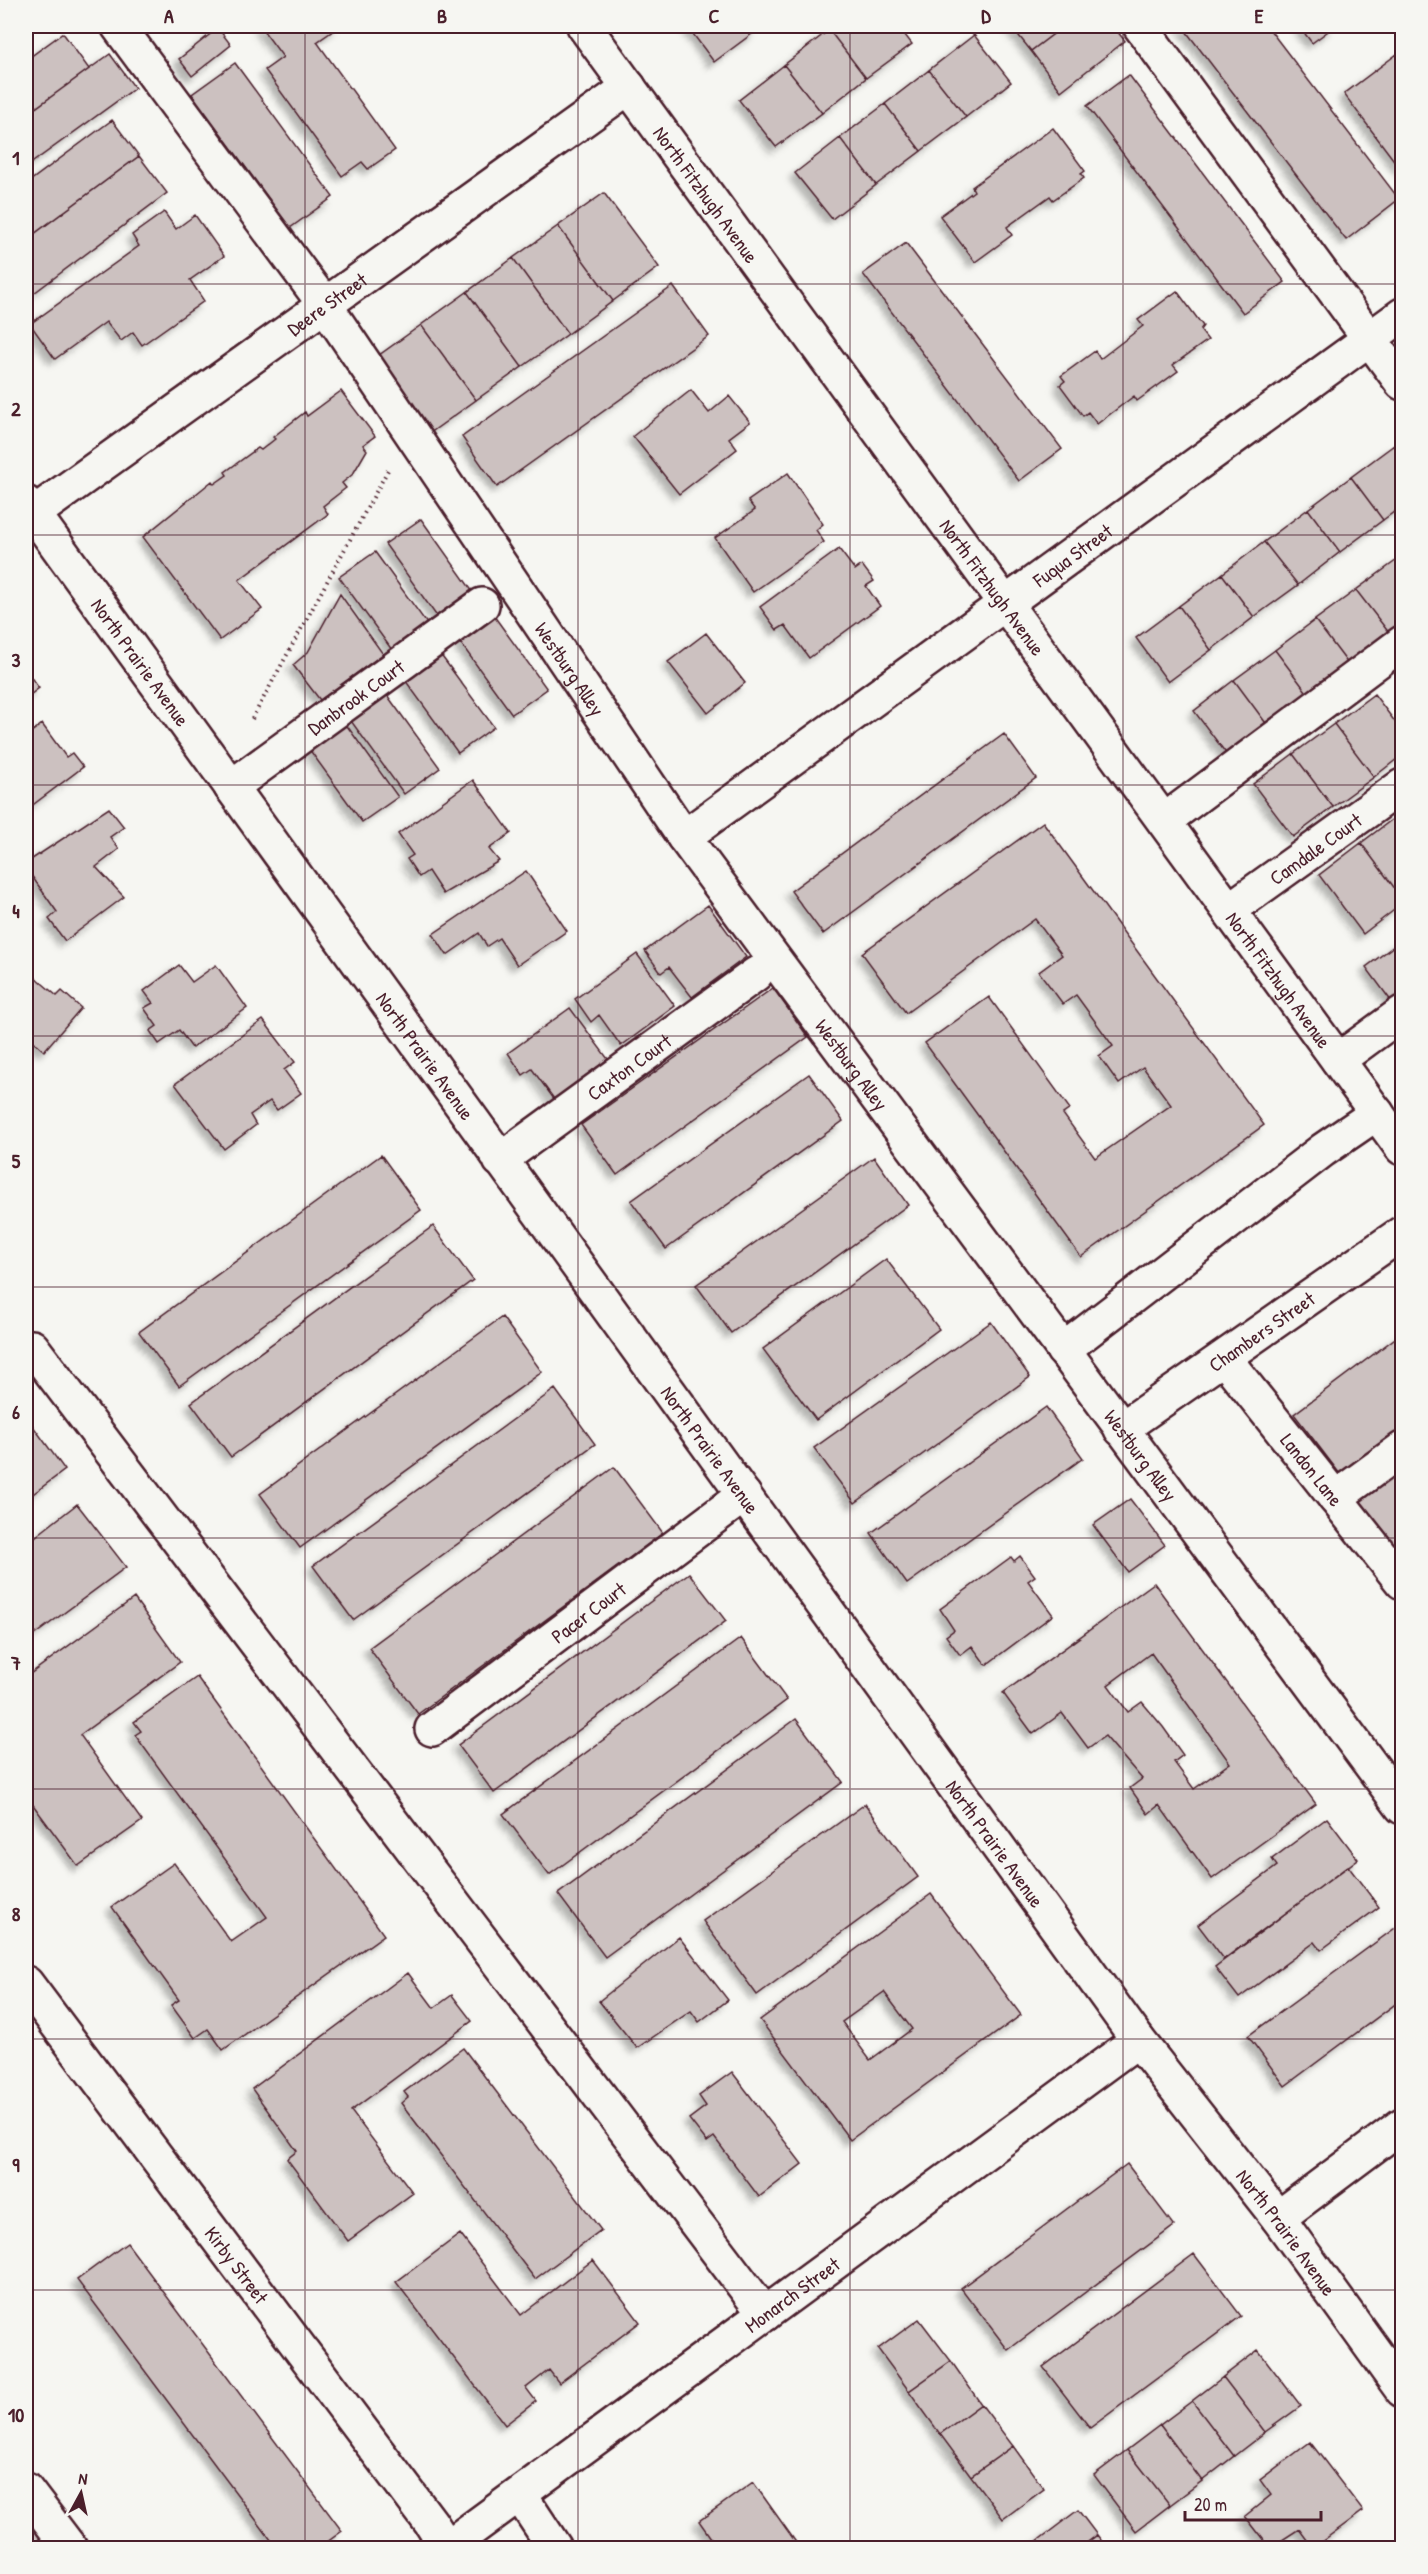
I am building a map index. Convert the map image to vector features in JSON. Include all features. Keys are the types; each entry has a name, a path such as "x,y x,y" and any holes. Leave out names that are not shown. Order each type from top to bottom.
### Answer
{"street":[{"name":"Westburg Alley","path":"118,26 325,305 684,837 1402,1807"},
{"name":"North Fitzhugh Avenue","path":"584,26 1402,1148"},
{"path":"1140,26 1402,383"},
{"name":"Deere Street","path":"28,512 325,305 629,87"},
{"name":"Fuqua Street","path":"684,837 1402,315"},
{"name":"North Prairie Avenue","path":"28,512 231,787 1138,2040 1278,2218 1402,2390"},
{"name":"Danbrook Court","path":"231,787 482,605"},
{"path":"1164,821 1402,643"},
{"name":"Camdale Court","path":"1229,910 1402,786"},
{"name":"Caxton Court","path":"501,1160 756,974"},
{"path":"1338,1060 1402,1013"},
{"path":"1063,1350 1323,1150 1377,1113"},
{"name":"Chambers Street","path":"1121,1429 1402,1233"},
{"path":"26,1347 32,1347 765,2314"},
{"name":"Landon Lane","path":"1224,1358 1402,1582"},
{"path":"1335,1498 1402,1449"},
{"name":"Pacer Court","path":"432,1729 744,1495"},
{"name":"Kirby Street","path":"26,1983 431,2523 447,2548"},
{"name":"Monarch Street","path":"447,2548 1138,2040"},
{"path":"1278,2218 1402,2125"},
{"path":"26,2490 70,2548"},
{"path":"520,2494 555,2548"}],"path":[{"path":"251,721 388,470"}],"building":[{"path":"260,26 340,26 317,42 395,150 368,169 362,162 342,176 265,70 283,57"},
{"path":"687,26 754,26 757,30 714,62"},
{"path":"835,26 898,26 912,44 866,78 829,30"},
{"path":"1011,26 1064,26 1031,51"},
{"path":"1064,26 1113,26 1125,41 1061,91 1031,51"},
{"path":"1182,26 1267,26 1399,199 1346,240"},
{"path":"1299,26 1335,26 1312,43"},
{"path":"218,28 231,45 192,76 179,59"},
{"path":"829,30 866,78 822,113 784,65"},
{"path":"63,33 89,69 26,115 26,60"},
{"path":"974,35 1011,82 966,117 929,70"},
{"path":"110,54 135,88 26,167 26,115"},
{"path":"1397,54 1402,61 1402,171 1344,94"},
{"path":"235,63 333,197 290,228 192,94"},
{"path":"784,65 822,113 776,147 739,100"},
{"path":"929,70 966,117 921,151 885,104"},
{"path":"1129,75 1285,282 1243,313 1087,106"},
{"path":"885,104 921,151 876,185 840,138"},
{"path":"112,120 139,156 26,240 26,184"},
{"path":"1053,128 1085,171 1081,174 1084,178 1053,200 1050,196 1007,227 1012,235 975,262 940,216 974,191 972,187"},
{"path":"840,138 876,185 832,219 795,173"},
{"path":"139,156 167,193 26,299 26,240"},
{"path":"604,193 659,267 613,301 558,226"},
{"path":"164,212 176,229 195,215 224,256 190,280 204,301 142,345 133,332 121,341 106,322 55,359 30,324 139,246 132,235"},
{"path":"558,226 613,301 568,334 513,258"},
{"path":"906,243 1062,449 1019,481 863,274"},
{"path":"513,258 568,334 522,367 467,292"},
{"path":"673,286 709,336 497,487 462,437"},
{"path":"1177,291 1203,326 1200,330 1208,340 1173,365 1178,371 1137,401 1134,396 1097,424 1088,412 1083,416 1060,385 1065,381 1061,376 1095,351 1100,359 1143,326 1138,320"},
{"path":"467,292 522,367 476,400 421,325"},
{"path":"421,325 476,400 430,433 375,358"},
{"path":"691,390 709,413 729,396 750,422 729,438 737,449 679,494 633,436"},
{"path":"341,391 375,436 363,445 367,450 353,474 342,483 346,488 323,506 328,514 239,580 262,609 220,640 143,537 212,481 214,484 227,475 225,472 258,448 261,450 275,439 273,437 305,412 307,416"},
{"path":"1394,445 1402,456 1402,506 1383,520 1351,477"},
{"path":"788,473 823,524 816,530 824,542 753,592 715,538 755,510 748,501"},
{"path":"1351,477 1383,520 1340,552 1308,509"},
{"path":"1308,509 1340,552 1298,585 1264,542"},
{"path":"421,519 473,592 438,618 385,544"},
{"path":"1264,542 1298,585 1254,617 1222,574"},
{"path":"839,549 855,570 862,565 874,581 866,586 880,606 809,658 785,625 777,630 760,607"},
{"path":"375,552 428,625 392,650 339,577"},
{"path":"1397,560 1402,567 1402,631 1393,638 1356,590"},
{"path":"1222,574 1254,617 1211,650 1179,606"},
{"path":"1356,590 1393,638 1352,669 1315,620"},
{"path":"340,594 383,654 320,700 293,665 308,652"},
{"path":"1179,606 1211,650 1168,682 1136,638"},
{"path":"494,616 547,689 512,714 459,641"},
{"path":"1315,620 1352,669 1312,699 1275,650"},
{"path":"706,633 745,683 708,713 668,662"},
{"path":"1275,650 1312,699 1271,730 1234,680"},
{"path":"440,654 494,727 458,753 405,680"},
{"path":"26,671 39,688 26,698"},
{"path":"1234,680 1271,730 1231,760 1194,711"},
{"path":"1374,694 1402,731 1402,755 1374,777 1334,724"},
{"path":"387,695 440,768 404,794 351,721"},
{"path":"345,723 398,797 362,822 309,749"},
{"path":"42,724 66,757 72,753 83,767 26,810 26,736"},
{"path":"1334,724 1374,777 1333,807 1293,754"},
{"path":"1004,734 1036,778 823,934 791,891"},
{"path":"1293,754 1333,807 1293,837 1253,784"},
{"path":"473,780 511,833 489,849 499,861 443,894 428,871 419,877 407,859 413,855 398,834"},
{"path":"109,808 124,827 110,837 119,849 96,867 124,897 65,941 49,919 57,912 26,868 26,863"},
{"path":"1402,812 1402,898 1361,843"},
{"path":"1043,822 1264,1125 1081,1257 925,1043 989,997 1070,1109 1063,1114 1095,1158 1171,1105 1143,1067 1119,1084 1099,1056 1113,1046 1076,995 1063,1004 1039,972 1062,955 1035,919 906,1013 862,953"},
{"path":"1361,843 1402,898 1402,904 1363,934 1319,875"},
{"path":"526,871 567,931 517,965 499,938 487,946 479,933 447,955 433,934"},
{"path":"708,905 746,957 692,997 669,967 661,973 645,951"},
{"path":"1402,940 1402,1012 1400,1013 1366,967"},
{"path":"637,954 675,1006 621,1046 599,1015 591,1022 575,999"},
{"path":"179,965 192,982 216,965 247,1008 192,1048 179,1030 159,1044 150,1031 157,1026 144,1008 153,1003 144,991"},
{"path":"29,972 57,996 62,991 81,1008 44,1051 26,1035 26,1030 31,1024 26,1019 26,976"},
{"path":"773,988 808,1037 617,1175 581,1125"},
{"path":"570,1008 608,1059 554,1099 532,1069 523,1075 508,1053"},
{"path":"263,1020 295,1062 284,1070 301,1093 277,1110 270,1101 250,1115 256,1125 224,1149 175,1084"},
{"path":"809,1074 843,1121 666,1249 631,1201"},
{"path":"381,1155 421,1210 179,1386 139,1332"},
{"path":"874,1157 908,1205 731,1333 696,1285"},
{"path":"433,1226 473,1280 231,1457 191,1403"},
{"path":"886,1259 939,1329 816,1420 763,1349"},
{"path":"502,1317 542,1372 300,1548 260,1494"},
{"path":"991,1322 1030,1377 855,1503 814,1448"},
{"path":"1402,1333 1402,1433 1343,1478 1294,1414"},
{"path":"555,1389 595,1444 353,1620 313,1566"},
{"path":"1046,1407 1083,1458 907,1584 871,1533"},
{"path":"30,1422 65,1470 26,1499 26,1425"},
{"path":"1402,1466 1402,1571 1351,1504"},
{"path":"614,1467 663,1533 418,1714 369,1648"},
{"path":"1130,1499 1165,1545 1128,1572 1093,1525"},
{"path":"77,1504 126,1567 26,1641 26,1544"},
{"path":"1020,1556 1035,1576 1028,1581 1053,1615 986,1665 972,1646 960,1655 946,1636 954,1630 940,1609 1011,1557 1014,1561"},
{"path":"689,1573 726,1621 494,1793 458,1745"},
{"path":"1154,1583 1316,1804 1212,1879 1159,1805 1148,1814 1130,1788 1142,1779 1105,1736 1088,1748 1062,1713 1033,1734 1003,1693","holes":["1151,1653 1230,1763 1194,1789 1174,1762 1183,1755 1163,1727 1142,1702 1128,1712 1108,1685"]},
{"path":"134,1598 180,1662 80,1735 142,1821 78,1866 28,1798 26,1799 26,1677"},
{"path":"741,1638 787,1700 549,1875 503,1814"},
{"path":"197,1677 384,1935 223,2050 208,2029 195,2038 171,2005 179,2000 112,1907 174,1863 231,1942 267,1917 135,1735 141,1731 134,1722"},
{"path":"796,1719 843,1782 605,1957 558,1894"},
{"path":"865,1804 918,1877 757,1995 703,1921"},
{"path":"1327,1818 1358,1859 1224,1959 1198,1925 1277,1866 1272,1859"},
{"path":"1348,1866 1379,1907 1321,1950 1315,1942 1239,1998 1215,1967"},
{"path":"931,1894 1021,2015 850,2140 760,2020","holes":["884,1992 912,2029 870,2060 842,2022"]},
{"path":"1402,1923 1402,1999 1285,2086 1248,2036"},
{"path":"679,1937 728,2000 699,2022 691,2011 637,2048 599,2001"},
{"path":"408,1973 434,2008 452,1995 472,2021 351,2111 413,2193 348,2241 287,2159 297,2151 252,2089"},
{"path":"463,2048 601,2230 535,2279 401,2103 408,2097 404,2092"},
{"path":"732,2072 802,2164 759,2197 714,2137 707,2142 689,2119 706,2106 699,2096"},
{"path":"1127,2164 1174,2226 1008,2350 961,2288"},
{"path":"460,2234 521,2315 593,2260 640,2322 559,2383 549,2370 526,2388 536,2401 505,2425 396,2282"},
{"path":"127,2243 342,2531 319,2548 277,2548 77,2280"},
{"path":"1194,2254 1241,2316 1090,2428 1043,2367"},
{"path":"919,2319 951,2361 909,2391 878,2349"},
{"path":"1258,2350 1301,2406 1265,2432 1223,2377"},
{"path":"951,2361 981,2404 940,2434 909,2391"},
{"path":"1223,2377 1265,2432 1234,2456 1192,2401"},
{"path":"1192,2401 1234,2456 1202,2481 1160,2425"},
{"path":"981,2404 1013,2446 971,2476 940,2434"},
{"path":"1160,2425 1202,2481 1170,2505 1127,2450"},
{"path":"1310,2442 1363,2511 1313,2548 1299,2529 1270,2548 1245,2516 1271,2495 1260,2480"},
{"path":"1013,2446 1044,2489 1003,2519 971,2476"},
{"path":"1127,2450 1170,2505 1136,2531 1094,2475"},
{"path":"753,2482 800,2548 718,2548 699,2521"},
{"path":"1078,2510 1097,2535 1080,2548 1028,2548"},
{"path":"26,2517 48,2548 26,2548"},
{"path":"1097,2535 1107,2548 1080,2548"}]}
